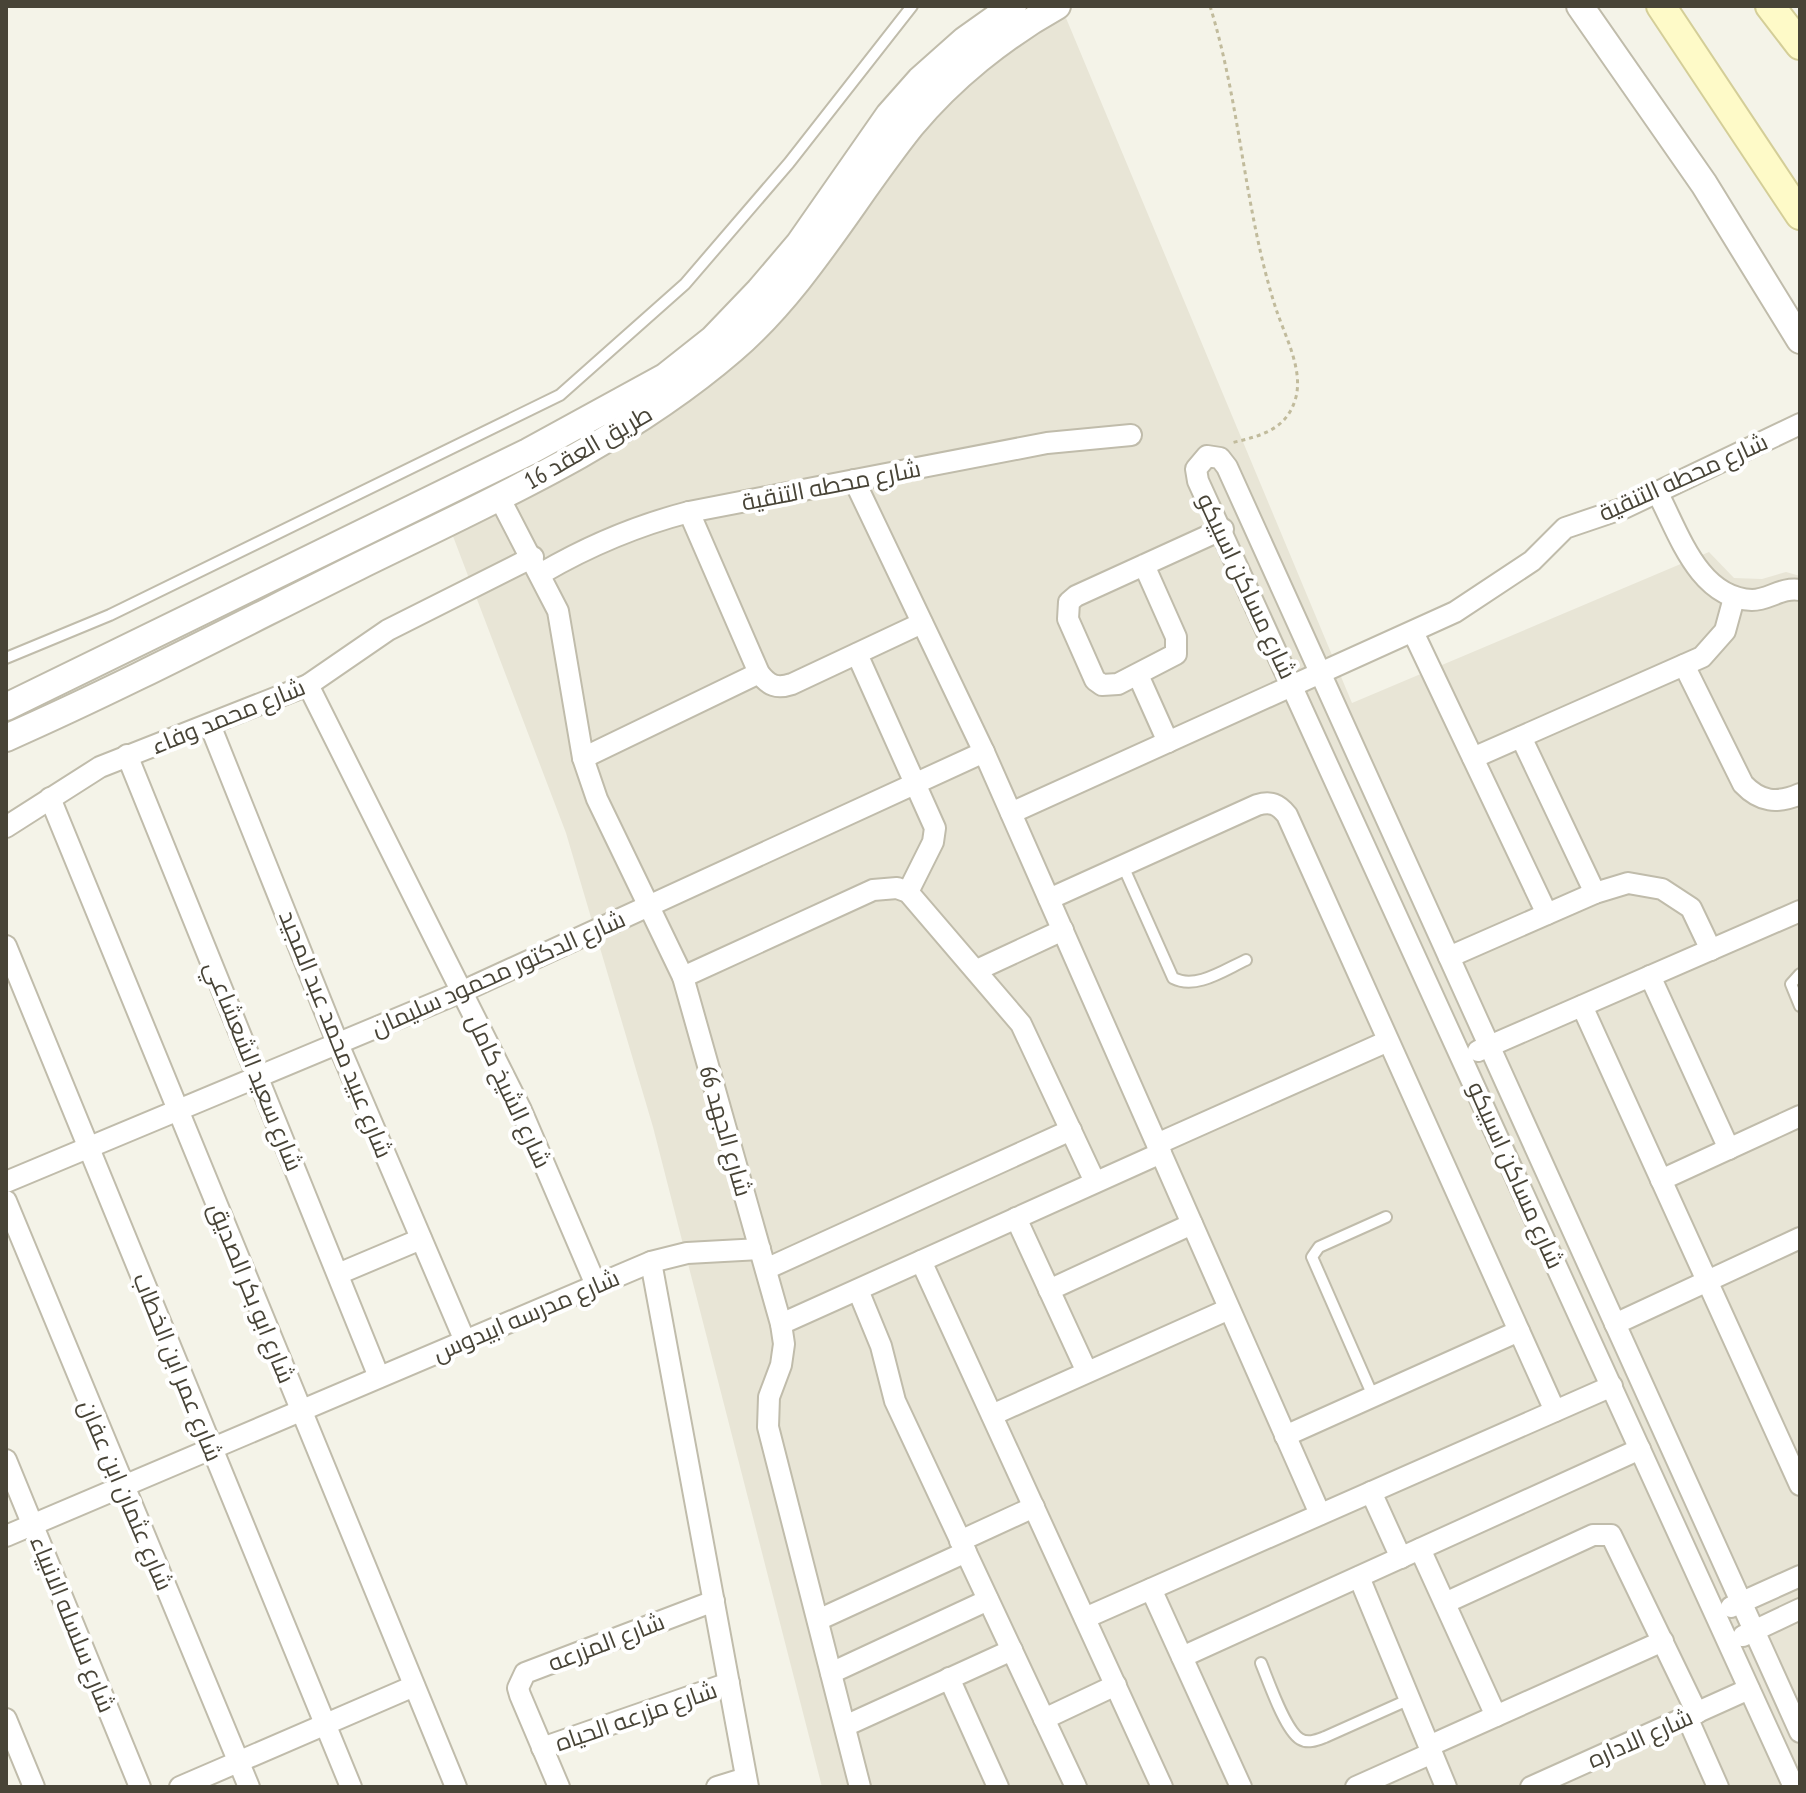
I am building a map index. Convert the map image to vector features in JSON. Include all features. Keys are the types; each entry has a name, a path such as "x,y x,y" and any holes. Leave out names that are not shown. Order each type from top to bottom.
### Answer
{"main road":[{"path":"1661,6 1800,215"},
{"path":"1770,6 1800,45"}],"street":[{"name":"طريق العقد 16","path":"6,707 541,445 607,411 677,368 713,339 789,256 889,115 920,80 965,40 1013,6"},
{"name":"طريق العقد 16","path":"6,738 499,497 667,402 732,350 794,286 904,136 943,91 1021,28 1057,6"},
{"path":"1580,6 1704,184 1800,340"},
{"name":"شارع محطه التنقية","path":"1413,632 1495,589 1532,561 1565,528 1624,508 1800,424"},
{"name":"شارع محطه التنقية","path":"538,565 625,531 689,512 1047,443 1131,435"},
{"name":"شارع مساكن اسبيكو","path":"1794,1787 1196,475 1198,463 1207,456 1224,462 1800,1732"},
{"path":"854,480 984,752 1320,1514"},
{"path":"1657,492 1700,572 1714,588 1734,598 1757,600 1783,589 1800,590"},
{"name":"شارع الجهد 66","path":"499,497 538,565 563,631 583,758 597,799 683,977 763,1259 784,1344 781,1365 769,1397 768,1427 860,1787"},
{"path":"689,512 759,673 767,683 780,688 922,623"},
{"path":"1144,565 1178,646 1170,661 1110,687 1095,680 1066,610 1076,596 1144,565 1223,529"},
{"name":"شارع محمد وفاء","path":"6,827 74,781 127,755 308,685 388,630 538,565"},
{"path":"1473,758 1702,657 1716,645 1725,631 1734,598"},
{"path":"1011,813 1413,632 1547,914"},
{"path":"857,654 936,835 908,892"},
{"path":"1684,665 1743,784 1755,797 1771,802 1800,794"},
{"path":"583,758 759,673"},
{"path":"1138,675 1168,742"},
{"name":"شارع الشيخ كامل","path":"308,685 521,1110 596,1285"},
{"name":"شارع عبيد محمد عبد المجيد","path":"210,725 338,1044 465,1341"},
{"path":"1521,737 1595,893"},
{"name":"شارع الدكتور محمود سليمان","path":"6,1182 461,992 984,752"},
{"name":"شارع سعيد الشعشاعي","path":"127,755 379,1377"},
{"name":"شارع ابو بكر الصديق","path":"50,798 456,1787"},
{"path":"1049,899 1257,805 1268,802 1280,806 1287,815 1555,1411"},
{"path":"1449,957 1595,893 1628,883 1662,889 1691,908 1711,950"},
{"path":"683,977 873,890 884,887 908,892 977,970 1029,1037 1095,1182"},
{"path":"1463,1058 1800,911"},
{"path":"977,970 1063,930"},
{"name":"شارع عمر ابن الخطاب","path":"6,946 351,1787"},
{"path":"1650,976 1729,1149"},
{"path":"1582,1006 1707,1281 1795,1462 1800,1485"},
{"path":"781,1324 1095,1182 1159,1148 1388,1041"},
{"path":"1661,1180 1800,1116"},
{"path":"763,1259 1071,1130"},
{"name":"شارع عثمان ابن عفان","path":"6,1201 249,1787"},
{"path":"1016,1218 1087,1372"},
{"path":"1049,1290 1192,1224"},
{"path":"1615,1324 1800,1238"},
{"path":"338,1274 421,1239"},
{"name":"شارع مدرسه ابيدوس","path":"300,1411 651,1262 687,1253 763,1259"},
{"path":"921,1261 1162,1787"},
{"path":"651,1262 747,1782 717,1787"},
{"path":"858,1290 881,1346 895,1401 1076,1787"},
{"path":"992,1415 1229,1309"},
{"path":"1285,1436 1519,1331"},
{"path":"1085,1618 1612,1386"},
{"path":"6,1536 300,1411"},
{"path":"1182,1657 1640,1449"},
{"name":"شارع سلسله الانبياء","path":"6,1460 140,1787"},
{"path":"1371,1492 1401,1558"},
{"path":"818,1620 1034,1507"},
{"path":"1445,1603 1602,1533 1611,1535 1663,1641 1692,1715 1714,1786"},
{"path":"1420,1549 1496,1716"},
{"path":"1715,1614 1800,1576"},
{"path":"1359,1577 1446,1787"},
{"path":"1151,1589 1241,1787"},
{"path":"831,1673 988,1600"},
{"name":"شارع المزرعه","path":"559,1787 518,1688 525,1673 714,1601"},
{"path":"1728,1642 1800,1609"},
{"path":"1356,1787 1496,1716 1663,1641"},
{"path":"845,1726 1012,1650"},
{"path":"949,1678 998,1787"},
{"name":"شارع مزرعه الحياه","path":"542,1748 729,1683"},
{"path":"1044,1719 1116,1685"},
{"path":"180,1787 414,1686"},
{"name":"شارع الاداره","path":"1531,1787 1749,1689"},
{"path":"6,1719 34,1787"}],"lane":[{"path":"6,658 110,615 560,395 685,284 789,163 912,6"},
{"path":"1123,866 1173,978 1184,983 1195,982 1246,960"},
{"path":"1800,974 1791,984 1800,1006"},
{"path":"1373,1396 1312,1257 1319,1247 1386,1217"},
{"path":"1261,1663 1291,1730 1300,1739 1313,1742 1410,1699"}],"path":[{"path":"1207,456 1227,444 1261,436 1283,421 1292,409 1298,381 1262,260 1232,89 1210,6"}],"shaded area":[{"path":"1061,6 1352,703 1709,552 1734,578 1762,579 1786,572 1800,576 1800,1787 822,1787 653,1127 566,833 443,510 592,438 682,382 909,104"}]}
